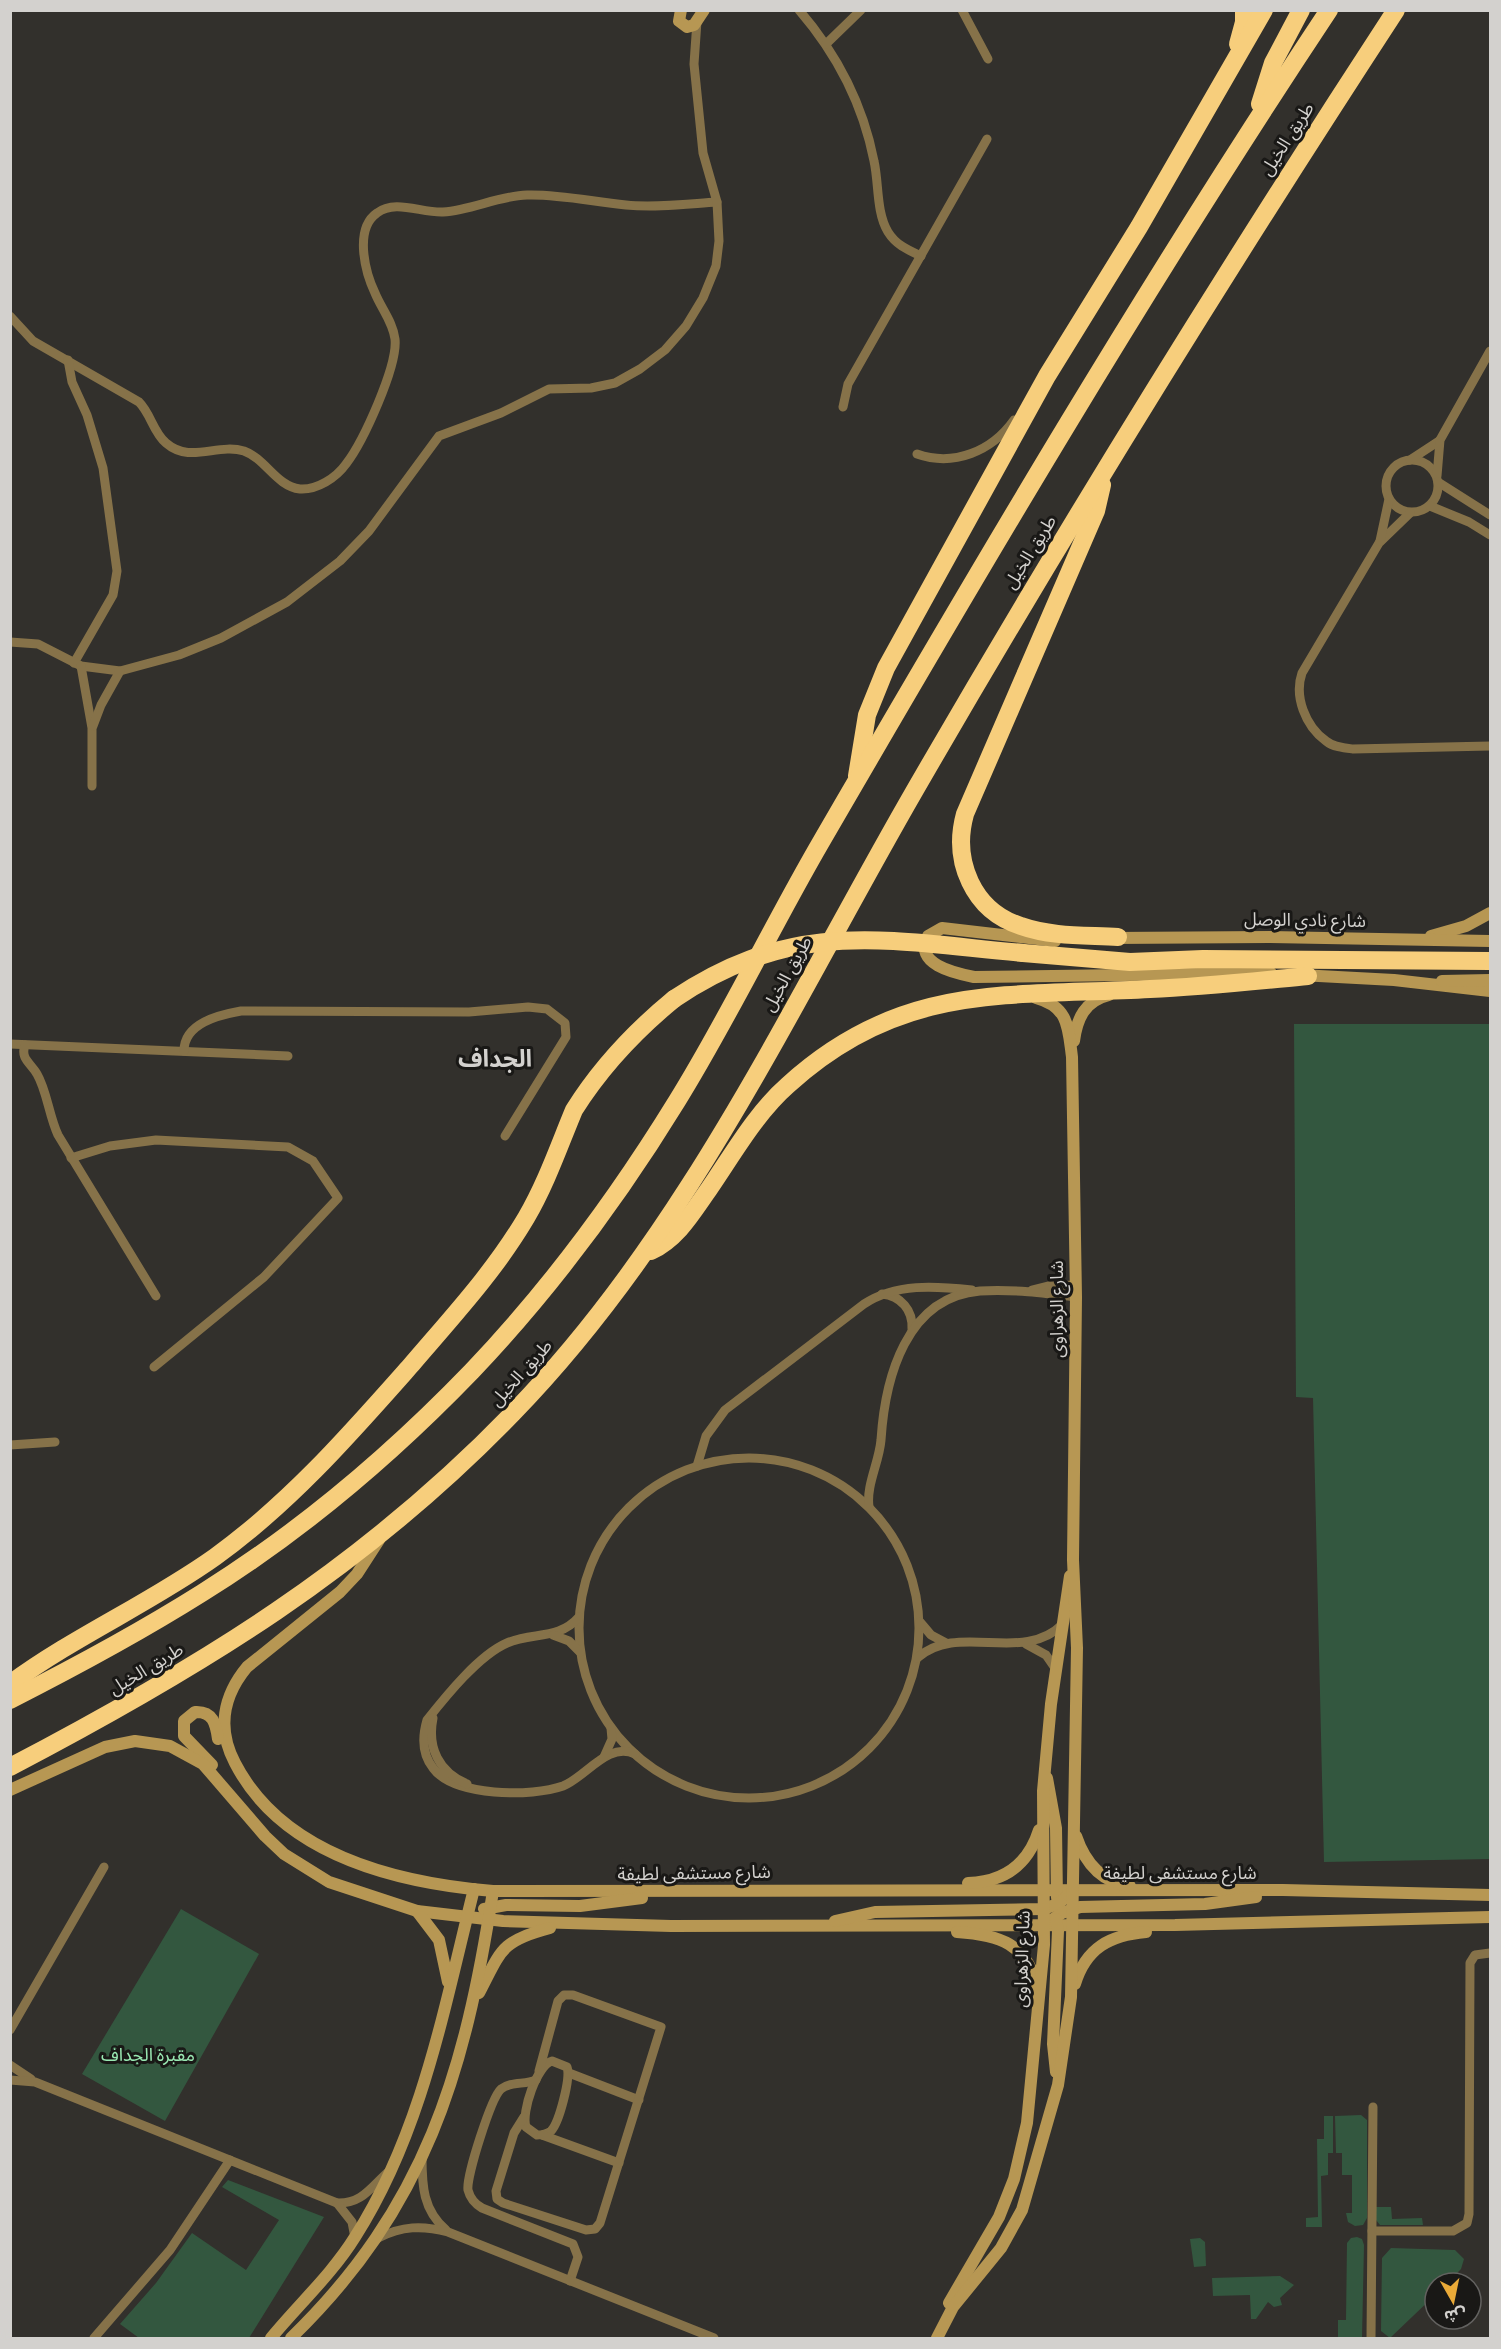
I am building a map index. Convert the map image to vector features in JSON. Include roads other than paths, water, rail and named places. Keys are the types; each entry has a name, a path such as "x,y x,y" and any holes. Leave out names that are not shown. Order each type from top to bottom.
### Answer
{"highway":[{"path":"1232,66 1244,22 1244,10"},
{"path":"856,782 862,732 879,684 1047,376 1139,226 1264,10"},
{"path":"1255,123 1273,63 1301,10"},
{"name":"طريق الخيل","path":"10,1700 97,1655 204,1592 275,1542 344,1489 471,1371 538,1298 598,1220 681,1096 856,782 970,584 1089,385 1329,10"},
{"name":"طريق الخيل","path":"10,1767 119,1710 235,1641 314,1587 381,1536 444,1482 516,1410 584,1334 646,1253 728,1123 861,884 1017,613 1303,152 1396,10"},
{"path":"1103,474 1096,511 965,814 960,845 964,868 972,887 984,903 1009,922 1054,933 1118,937"},
{"path":"10,1684 61,1650 138,1606 212,1558 266,1517 325,1462 457,1314 493,1268 528,1215 574,1110 625,1043 674,999 739,962 786,947 814,942 870,940 1130,962 1203,959 1491,961"},
{"path":"646,1253 664,1243 680,1230 780,1092 831,1050 870,1027 910,1011 948,1001 1008,993 1150,989 1308,976"}],"main road":[{"path":"681,10 678,17 684,26 691,26 701,16"},
{"path":"1418,940 1466,926 1491,913"},
{"name":"شارع نادي الوصل","path":"1308,976 1239,972 974,977 933,963 926,956 924,945 928,936 942,928 1056,941 1118,937 1491,941"},
{"path":"1308,976 1394,980 1491,991"},
{"path":"1427,985 1452,980 1491,980"},
{"name":"شارع الزهراوى","path":"1072,1057 1077,1021 1090,1004 1109,995 1150,989"},
{"name":"شارع الزهراوى","path":"1008,993 1041,999 1056,1007 1068,1025 1072,1057 1076,1291 1073,1560 1077,1648 1072,1823 1073,1892"},
{"name":"شارع مستشفى لطيفة","path":"381,1536 357,1574 340,1592 247,1667 237,1680 226,1702 224,1727 226,1744 243,1780 263,1804 286,1824 344,1858 392,1875 493,1891 1042,1891"},
{"name":"شارع الزهراوى","path":"1042,1891 1045,1772 1055,1668 1073,1560"},
{"path":"231,1795 223,1777 184,1736 182,1726 186,1717 200,1712 212,1718 222,1752 243,1780"},
{"path":"10,1790 93,1751 135,1741 153,1742 186,1752 203,1764 265,1836 306,1869 348,1889 417,1911 466,1918 563,1924 1043,1925 1073,1892"},
{"path":"1045,1772 1054,1809 1057,1909 1053,2044 1058,2085"},
{"path":"932,1890 951,1884 984,1882 1008,1875 1032,1848 1042,1821"},
{"path":"1072,1823 1081,1850 1097,1872 1114,1882 1152,1891"},
{"path":"272,2338 335,2265 355,2238 392,2169 424,2084 449,1996 474,1889"},
{"path":"826,1925 875,1912 1205,1904 1283,1890"},
{"name":"شارع مستشفى لطيفة","path":"1073,1892 1283,1890 1491,1895"},
{"path":"291,2338 342,2284 378,2238 438,2124 452,2086 471,2007 493,1891"},
{"path":"466,1918 491,1907 591,1905 675,1891"},
{"path":"1042,1891 1072,1924 1175,1925 1491,1917"},
{"path":"417,1911 439,1940 446,1962 449,1996"},
{"path":"471,2007 493,1962 502,1950 528,1934 563,1924"},
{"path":"933,1924 953,1931 991,1935 1009,1943 1025,1959 1032,1972 1040,2000"},
{"path":"937,2338 953,2307 1014,2227 1036,2167 1058,2085 1071,1997 1072,1924"},
{"name":"شارع الزهراوى","path":"930,2338 995,2225 1014,2179 1027,2123 1040,2000 1043,1925"},
{"path":"1071,1997 1084,1962 1105,1941 1126,1934 1175,1925"},
{"path":"944,2338 964,2294"}],"street":[{"path":"799,10 826,44 852,94 866,128 885,226 899,245 921,256"},
{"path":"826,44 861,10"},
{"path":"962,10 988,59"},
{"path":"10,642 45,646 77,664 120,671 195,649 244,627 287,602 332,568 369,531 430,444 439,436 501,413 549,389 591,388 615,383 653,360 686,326 710,282 719,241 717,202 703,153 694,64 701,16"},
{"path":"843,407 848,384 987,139"},
{"path":"10,316 33,340 139,402 148,412 157,433 172,448 191,454 226,449 240,450 258,458 289,486 311,488 334,476 351,458 380,398 395,351 392,327 374,292 366,264 364,235 366,227 376,213 392,206 427,212 461,210 524,195 562,196 627,206 717,202"},
{"path":"1389,499 1397,508 1410,513 1420,512 1430,506 1436,498 1437,454 1440,440 1491,351"},
{"path":"68,360 72,382 87,415 103,468 117,571 113,595 77,664 92,729 93,786"},
{"path":"917,454 936,458 955,458 974,453 991,444 1007,429 1043,377 1047,376"},
{"path":"1379,543 1389,499 1386,484 1390,473 1396,465 1422,454 1440,440"},
{"path":"1408,460 1426,464 1438,479 1491,515"},
{"path":"1430,506 1469,522 1491,535"},
{"path":"1410,513 1379,543 1302,673 1298,692 1304,711 1326,741 1343,747 1490,746"},
{"path":"92,729 104,699 120,671"},
{"path":"184,1051 185,1040 194,1028 220,1016 242,1011 469,1012 528,1006 547,1009 565,1023 566,1037 505,1136"},
{"path":"10,1044 288,1056"},
{"path":"25,1045 25,1059 38,1076 52,1123 156,1296"},
{"path":"71,1158 110,1146 156,1140 288,1147 313,1161 338,1198 264,1277 154,1367"},
{"path":"697,1466 706,1436 725,1410 864,1304 881,1294 901,1289 927,1287 980,1291 1076,1291"},
{"path":"869,1507 868,1494 879,1457 888,1391 912,1329 937,1305 958,1295 980,1291"},
{"path":"881,1294 893,1296 906,1307 911,1317 912,1329"},
{"path":"10,1445 55,1442"},
{"path":"745,1458 792,1464 836,1482 869,1507 891,1533 904,1556 914,1582 920,1622 917,1658 902,1704 874,1744 836,1774 806,1788 758,1797 709,1793 663,1774 636,1755 611,1727 589,1686 581,1653 579,1617 588,1574 600,1547 614,1525 632,1505 656,1486 697,1466 745,1458"},
{"path":"579,1617 553,1635 517,1640 495,1650 434,1711 424,1731 425,1754 429,1764 436,1773 455,1786 538,1792 553,1789 579,1777 604,1756 617,1752 636,1755"},
{"path":"920,1622 931,1635 946,1643"},
{"path":"917,1658 928,1650 946,1643 1023,1643 1049,1636 1063,1624"},
{"path":"553,1635 569,1641 581,1653"},
{"path":"1023,1643 1046,1654 1055,1668"},
{"path":"604,1756 612,1739 611,1727"},
{"path":"10,2030 104,1867"},
{"path":"1371,2231 1453,2231 1467,2223 1469,2214 1470,1963 1479,1954 1491,1953"},
{"path":"564,1995 573,1995 661,2027 600,2223 595,2229 586,2229 499,2202 496,2191 514,2133 524,2117 538,2075 558,2001 564,1995"},
{"path":"570,2282 578,2257 573,2244 482,2208 471,2198 468,2191 470,2176 494,2101 500,2091 538,2075 547,2062 558,2061 569,2073 639,2100"},
{"path":"10,2065 35,2082 337,2203 351,2202 364,2196 392,2169"},
{"path":"542,2135 554,2126 569,2073"},
{"path":"10,2080 35,2082"},
{"path":"513,2084 530,2100"},
{"path":"1371,2338 1373,2107"},
{"path":"524,2117 529,2130 619,2163"},
{"path":"422,2157 425,2201 430,2213 448,2232"},
{"path":"94,2338 170,2250 230,2160"},
{"path":"337,2203 352,2222 355,2238"},
{"path":"378,2238 405,2228 420,2226 448,2232 714,2338"}],"district":[{"name":"الجداف","path":"495,1059"}],"park label":[{"name":"مقبرة الجداف","path":"148,2055"}]}
